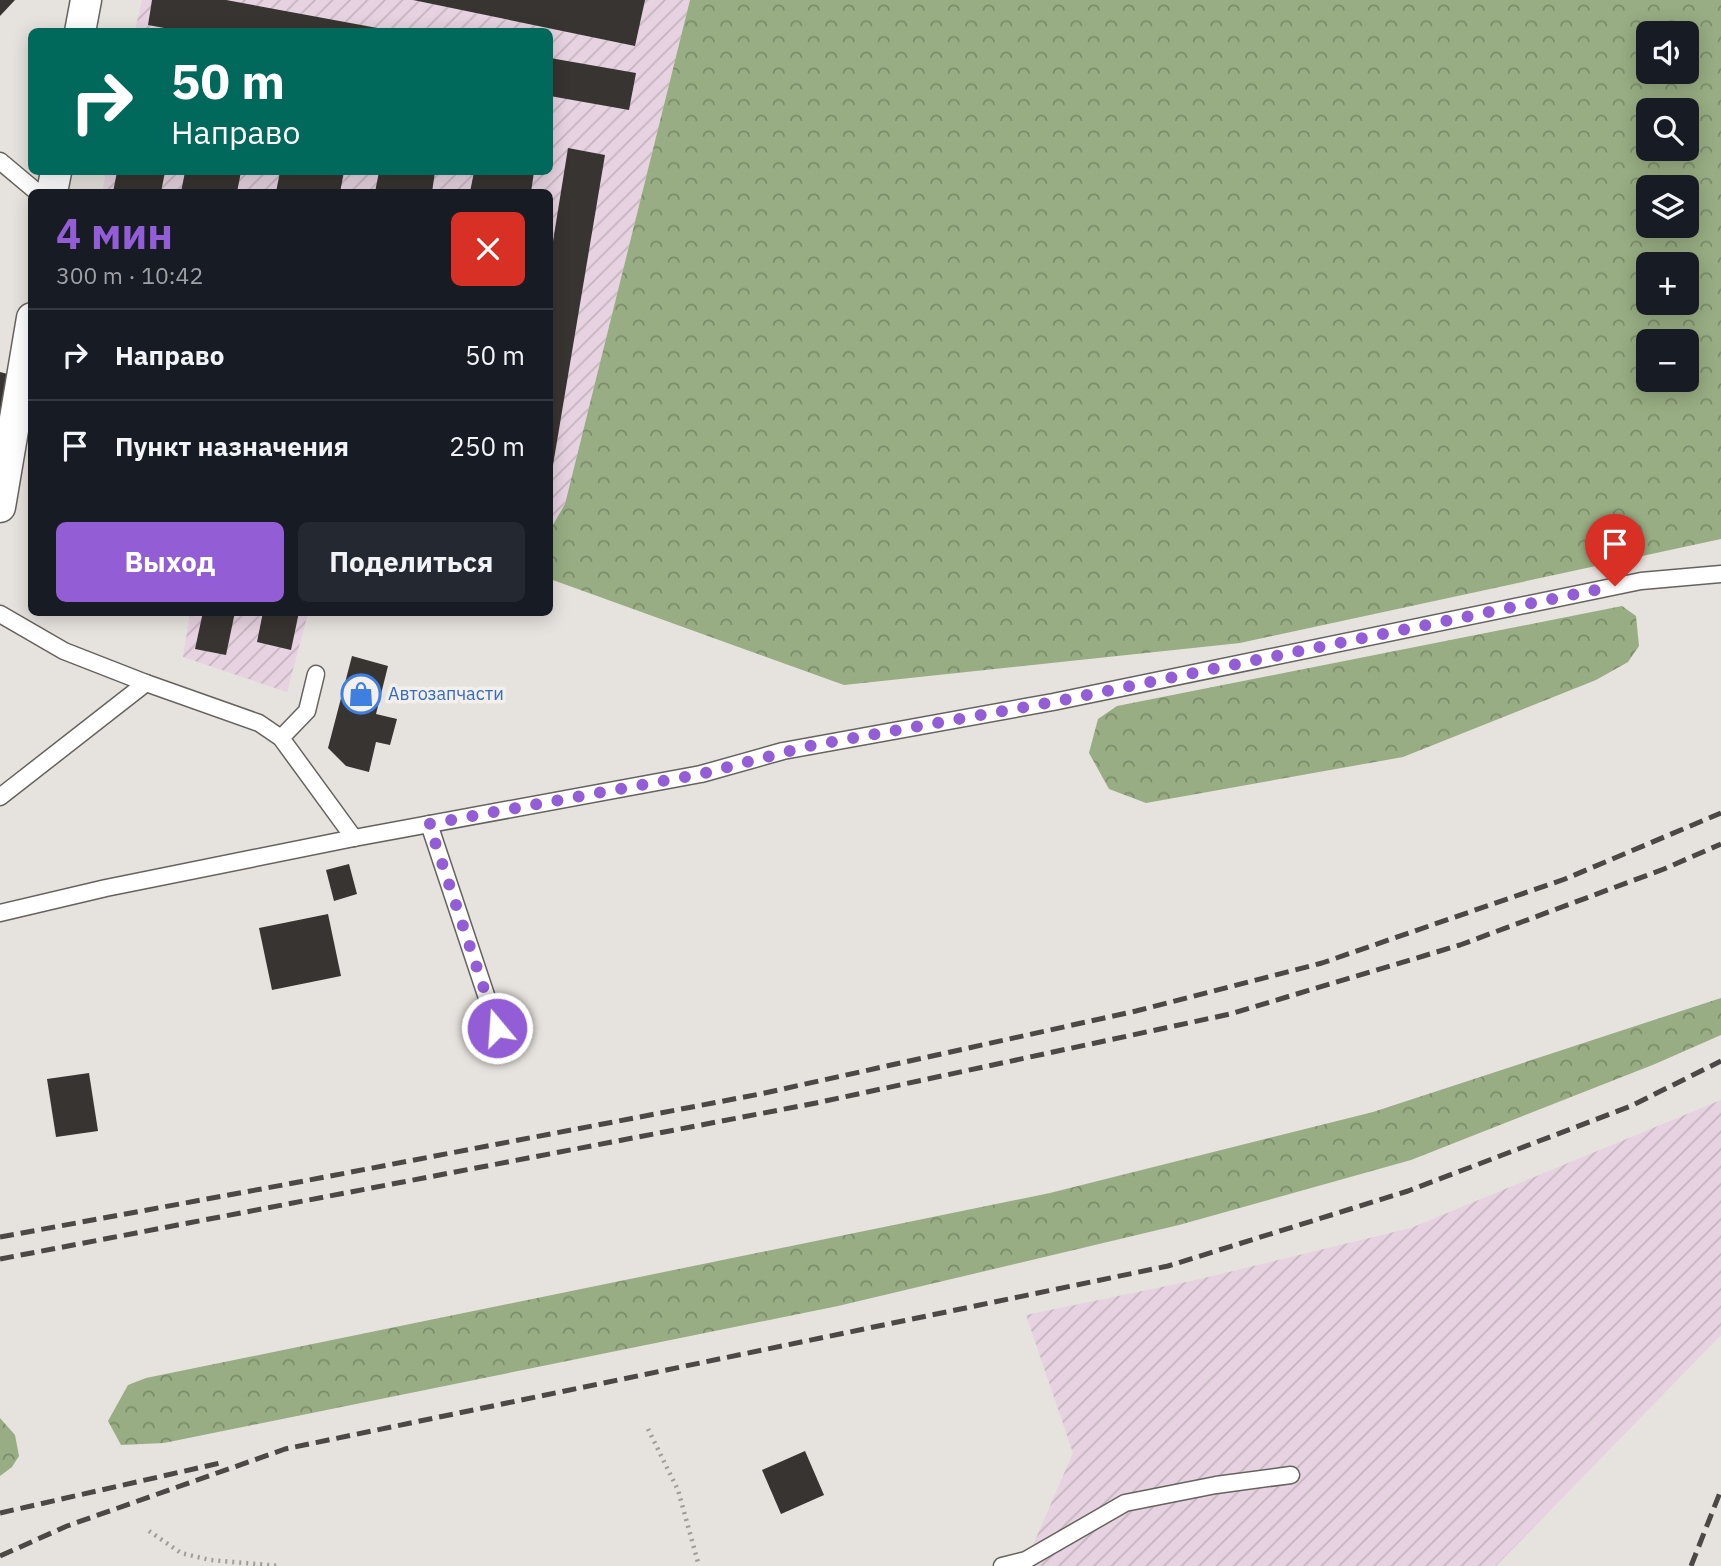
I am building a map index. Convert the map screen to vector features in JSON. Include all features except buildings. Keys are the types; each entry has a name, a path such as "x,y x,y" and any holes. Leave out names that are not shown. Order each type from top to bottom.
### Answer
{"street":[{"path":"81,28 86,0"},
{"path":"0,505 28,341"}],"lane":[{"path":"0,160 34,189"},
{"path":"0,913 106,888 354,838 701,774 809,746 1053,702 1642,581 1721,574"},
{"path":"0,614 64,651 259,723 281,738 354,838"},
{"path":"281,738 307,711 316,674"},
{"path":"0,797 146,683"},
{"path":"429,824 497,1028"},
{"path":"1002,1566 1026,1559 1125,1503 1216,1485 1291,1475"}],"path":[{"path":"648,1430 678,1490 699,1566"},
{"path":"149,1531 181,1553 210,1560 281,1566"}],"shaded area":[{"path":"142,0 690,0 565,504 553,525 553,189 103,189 105,175 553,175 553,28 136,28"},
{"path":"190,616 307,616 287,692 183,657"},
{"path":"1721,1100 1721,1335 1496,1566 1024,1566 1073,1453 1026,1315 1196,1280 1411,1228"}],"green space":[{"path":"690,0 1721,0 1721,539 1240,643 844,685 553,580 553,525 565,504"},
{"path":"1622,606 1636,616 1639,646 1628,662 1596,680 1403,757 1146,803 1109,789 1089,753 1098,719 1117,706"},
{"path":"1721,998 1721,1035 1655,1064 1411,1160 1179,1225 838,1306 164,1443 121,1445 108,1421 128,1385 146,1378 1050,1193 1373,1112"},
{"path":"0,1418 15,1435 19,1456 12,1467 0,1476"}],"railway":[{"path":"0,1237 760,1094 1136,1011 1322,963 1565,879 1721,813"},
{"path":"0,1259 816,1103 1230,1014 1460,945 1664,869 1721,844"},
{"path":"0,1556 67,1526 285,1449 1168,1266 1408,1191 1631,1106 1721,1061"},
{"path":"0,1513 220,1463"},
{"path":"1691,1566 1721,1490"}],"place":[{"name":"Автозапчасти","path":"361,694"}],"route":[{"path":"497,1028 429,831 429,824 701,774 783,751 1053,702 1615,586"}]}
